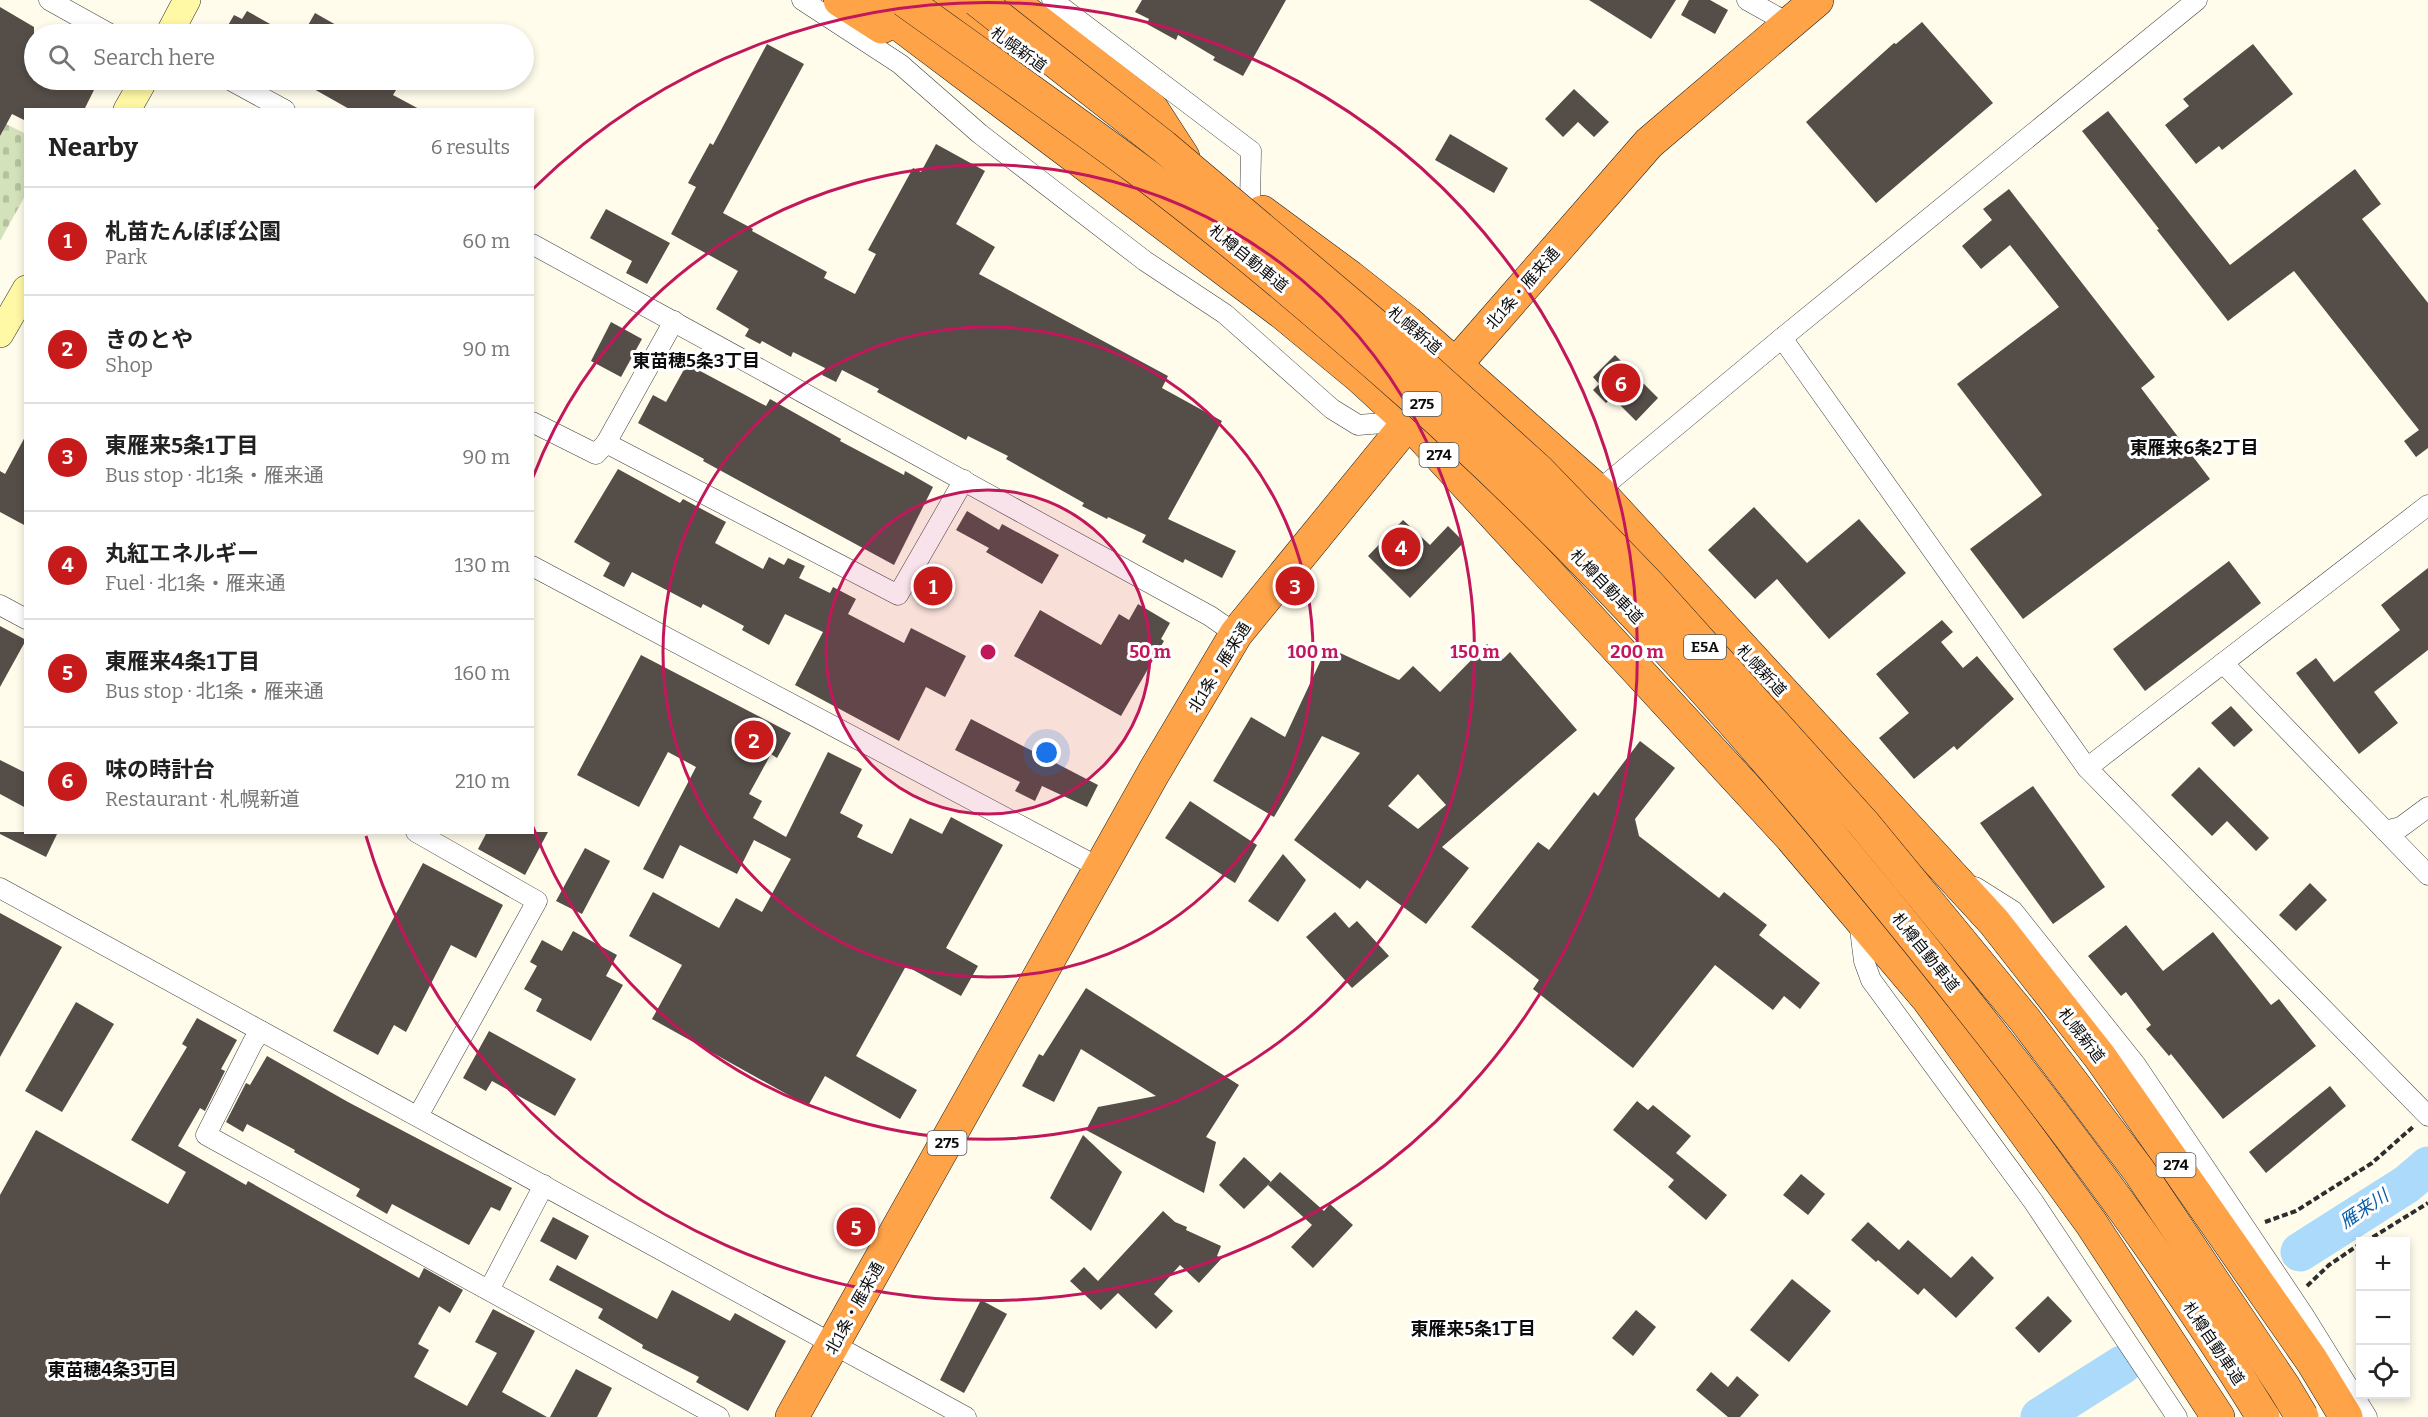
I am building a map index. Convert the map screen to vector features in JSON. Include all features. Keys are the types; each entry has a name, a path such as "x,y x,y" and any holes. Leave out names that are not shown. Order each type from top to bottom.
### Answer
{"highway":[{"path":"840,0 921,52 1068,175 1185,268 1284,314"},
{"name":"274","path":"867,0 1284,314 1360,376 1408,421 1790,836 1928,999 2091,1224 2218,1417"},
{"name":"札樽自動車道","path":"904,0 1140,171 1273,278 1406,391 1521,499 1632,611 1815,815 1999,1042 2115,1197 2263,1417"},
{"name":"札幌新道","path":"948,0 1080,93 1183,157 1350,277 1456,364 1598,490 1994,922 2100,1057 2312,1360 2346,1417"},
{"name":"札樽自動車道","path":"977,0 1164,146 1415,359 1538,470 1650,586 1864,824 2025,1020 2139,1171 2302,1417"},
{"path":"1010,0 1152,109 1183,157"},
{"name":"北1条・雁来通","path":"792,1417 1154,771 1236,634 1408,421 1649,143 1817,0"}],"street":[{"path":"49,0 92,24"},
{"path":"174,24 187,0"},
{"path":"802,0 900,64 980,134 1126,247 1225,314 1332,409 1358,425 1408,421"},
{"path":"1052,0 1251,152 1250,204"},
{"path":"1747,0 1788,23"},
{"path":"1598,490 2197,0"},
{"path":"128,108 138,90"},
{"path":"248,90 281,108"},
{"path":"534,245 1210,616 1236,634"},
{"path":"0,334 24,295"},
{"path":"534,423 596,454 606,442 674,321"},
{"path":"1782,338 2087,768 2422,1120"},
{"path":"606,442 898,596 964,480"},
{"path":"2087,768 2428,505"},
{"path":"534,567 1100,868"},
{"path":"0,605 24,618"},
{"path":"2223,663 2428,875"},
{"path":"2385,831 2401,827 2428,807"},
{"path":"418,1116 537,901 420,834"},
{"path":"1941,864 2013,911 2136,1065 2292,1297 2367,1417"},
{"path":"0,888 966,1417"},
{"path":"1859,917 1864,961 1871,980 2033,1201 2177,1417"},
{"path":"261,1030 206,1136 719,1417"},
{"path":"489,1290 544,1185"}],"path":[{"path":"2246,1229 2296,1211 2372,1162 2422,1120"},
{"path":"2373,1237 2428,1203"},
{"path":"2292,1297 2311,1284 2329,1265 2356,1247"}],"green space":[{"path":"0,121 24,133 24,198 0,241"},
{"path":"930,564 955,577 937,609 912,595"}],"building":[{"path":"1142,0 1286,0 1243,76 1213,60 1215,57 1178,35 1176,40 1147,24 1149,19 1135,12"},
{"path":"1589,0 1676,0 1651,39"},
{"path":"1689,0 1710,0 1728,10 1715,34 1681,15"},
{"path":"0,7 29,24 24,24 24,90 94,90 85,108 24,108 24,120 12,114 0,136"},
{"path":"247,11 270,24 229,24 234,15 242,19"},
{"path":"315,13 334,24 309,24"},
{"path":"1922,22 1993,103 1876,203 1806,122 1894,43 1896,44"},
{"path":"767,44 804,64 723,213 827,272 824,278 855,294 876,254 868,250 913,168 921,172 936,144 985,171 956,224 995,247 979,274 1168,376 1162,388 1222,421 1168,519 1236,551 1222,578 1185,559 1183,563 1142,542 1146,535 1082,506 1084,503 1006,459 1008,456 968,436 966,440 877,392 879,389 842,370 836,382 822,375 825,368 793,352 791,357 762,341 760,344 745,336 749,329 716,309 738,271 671,234 696,187 688,183 710,143 713,145"},
{"path":"2253,44 2293,94 2222,150 2219,146 2196,164 2165,125 2189,106 2183,99"},
{"path":"1574,89 1609,122 1594,137 1578,122 1563,137 1545,119"},
{"path":"316,90 396,90 393,95 417,108 347,108"},
{"path":"2108,111 2230,265 2355,169 2381,204 2362,219 2428,303 2428,448 2416,457 2404,441 2419,430 2294,271 2228,321 2082,131"},
{"path":"1450,134 1508,168 1494,193 1435,160"},
{"path":"2009,189 2155,377 2141,388 2210,479 2023,619 1970,549 2042,495 1957,384 2059,307 2010,245 1981,269 1962,246 1992,220 1983,209"},
{"path":"606,209 670,243 647,284 626,273 632,261 590,238"},
{"path":"611,322 642,339 621,377 591,361"},
{"path":"1615,355 1658,398 1636,421 1612,397 1606,403 1593,390 1599,384 1593,377"},
{"path":"687,364 766,406 770,399 841,439 840,441 904,475 905,471 933,487 894,565 638,423 653,395 666,402"},
{"path":"24,439 24,525 0,512 0,471 5,474"},
{"path":"618,469 680,503 683,499 726,522 715,543 763,569 769,557 784,565 788,558 805,566 799,578 830,593 833,587 856,599 848,614 904,643 911,628 966,656 945,697 926,687 899,741 795,685 823,632 785,614 769,645 742,630 744,626 703,604 701,608 632,572 624,587 603,576 610,563 574,542"},
{"path":"1754,507 1807,563 1859,519 1906,573 1829,639 1777,579 1755,599 1708,550"},
{"path":"967,511 999,530 1002,524 1059,555 1042,584 986,552 989,548 956,530"},
{"path":"1403,520 1430,545 1448,526 1464,542 1410,598 1368,556"},
{"path":"2229,561 2261,603 2145,691 2113,649"},
{"path":"2428,568 2428,650 2374,692 2398,723 2359,754 2296,673 2316,658 2334,682 2400,630 2381,605"},
{"path":"1138,604 1170,623 1161,639 1164,641 1121,716 1014,656 1040,610 1101,645 1119,614 1129,620"},
{"path":"1942,620 1953,632 1941,642 1963,668 1977,656 2014,699 1957,750 1954,746 1914,779 1879,738 1909,713 1876,674"},
{"path":"0,626 24,639 24,644 0,687"},
{"path":"1487,644 1503,659 1510,652 1577,730 1442,847 1469,868 1426,924 1367,880 1360,889 1294,840 1360,753 1322,736 1274,817 1213,781 1251,717 1285,737 1327,647 1399,680 1413,666 1440,692","holes":["1418,774 1446,805 1418,829 1388,806"]},
{"path":"641,655 791,733 777,758 771,754 749,794 762,801 753,818 786,837 828,752 862,769 840,813 863,825 857,837 892,854 910,818 942,834 951,817 1003,845 946,948 978,966 961,996 906,966 856,1056 917,1090 900,1119 825,1076 808,1106 652,1019 682,965 629,936 653,892 719,928 736,898 762,912 791,859 754,840 737,874 680,845 663,879 643,869 696,767 668,752 639,807 577,775"},
{"path":"2231,706 2253,730 2234,747 2211,723"},
{"path":"971,719 1098,785 1087,807 1042,786 1035,801 1015,791 1020,782 955,750"},
{"path":"1640,741 1675,768 1635,819 1639,836 1719,898 1724,892 1767,925 1759,935 1820,983 1800,1009 1784,996 1773,1010 1715,965 1633,1068 1533,989 1539,980 1471,927 1538,842 1549,850 1594,792 1598,796"},
{"path":"0,760 24,772 24,807 0,794"},
{"path":"2199,767 2269,838 2256,851 2227,821 2212,836 2171,795"},
{"path":"2033,786 2105,887 2053,924 1980,823"},
{"path":"1190,801 1257,845 1235,883 1165,838"},
{"path":"0,832 24,832 24,834 57,834 46,857"},
{"path":"548,832 525,875 478,849 486,834"},
{"path":"585,848 610,861 582,914 556,901"},
{"path":"1283,854 1306,880 1278,922 1248,901"},
{"path":"423,863 503,905 476,958 451,945 406,1032 394,1025 378,1055 333,1031"},
{"path":"2310,883 2327,900 2296,931 2279,915"},
{"path":"1335,912 1349,928 1357,921 1389,956 1352,988 1306,937"},
{"path":"0,913 62,947 0,1057"},
{"path":"2126,925 2163,971 2213,932 2271,1005 2279,999 2316,1046 2223,1119 2171,1054 2169,1056 2146,1029 2151,1025 2126,992 2121,996 2088,956"},
{"path":"573,931 617,955 606,976 623,985 591,1041 536,1011 542,999 524,989 537,966 530,962 542,940 562,951"},
{"path":"1086,988 1239,1085 1206,1137 1216,1142 1204,1193 1086,1130 1098,1107 1156,1096 1081,1049 1054,1102 1022,1086 1039,1054 1043,1056"},
{"path":"76,1002 114,1024 62,1112 25,1091"},
{"path":"197,1018 237,1040 221,1069 225,1071 205,1111 200,1108 178,1146 246,1185 248,1181 419,1278 424,1268 463,1290 450,1313 439,1306 418,1344 429,1350 414,1377 467,1406 497,1353 475,1342 493,1309 535,1331 502,1392 547,1417 0,1417 0,1195 36,1130 168,1204 186,1172 131,1140 187,1047 182,1044"},
{"path":"489,1031 576,1079 555,1116 492,1081 486,1091 463,1078"},
{"path":"267,1056 348,1102 512,1188 500,1211 491,1207 469,1245 392,1204 387,1214 356,1196 360,1189 294,1152 295,1150 247,1124 243,1132 226,1122 246,1083 250,1085"},
{"path":"2330,1086 2346,1106 2266,1173 2249,1152"},
{"path":"1637,1101 1648,1110 1653,1105 1691,1136 1676,1153 1727,1195 1706,1220 1668,1187 1674,1180 1613,1130"},
{"path":"1083,1135 1122,1172 1091,1231 1050,1198"},
{"path":"1244,1157 1271,1182 1244,1209 1219,1185"},
{"path":"1280,1172 1324,1211 1330,1204 1353,1225 1313,1268 1291,1247 1312,1225 1268,1185"},
{"path":"1801,1174 1825,1194 1808,1215 1783,1195"},
{"path":"1163,1211 1175,1222 1187,1227 1186,1230 1221,1246 1217,1256 1222,1258 1199,1283 1180,1265 1154,1294 1173,1311 1156,1329 1118,1293 1101,1310 1070,1281 1084,1267 1098,1281"},
{"path":"553,1217 589,1236 576,1260 540,1241"},
{"path":"1868,1222 1899,1250 1908,1240 1951,1278 1972,1256 1994,1278 1956,1318 1924,1288 1918,1295 1851,1240"},
{"path":"557,1265 657,1319 672,1290 730,1321 735,1313 786,1341 748,1411 696,1382 699,1377 642,1348 643,1345 598,1318 603,1309 549,1280"},
{"path":"1792,1279 1831,1311 1789,1362 1750,1330"},
{"path":"2048,1296 2072,1321 2039,1353 2015,1328"},
{"path":"981,1300 1007,1314 964,1393 940,1380"},
{"path":"1636,1310 1656,1327 1633,1356 1612,1338"},
{"path":"576,1369 612,1388 597,1417 550,1417"},
{"path":"1711,1372 1728,1387 1737,1376 1759,1395 1740,1417 1728,1417 1696,1390"}],"waterway":[{"name":"雁来川","path":"2300,1252 2407,1184 2428,1166"},
{"name":"雁来川","path":"2040,1417 2122,1365"}],"place":[{"name":"味の時計台","path":"1621,383"},
{"name":"丸紅エネルギー","path":"1401,547"},
{"name":"札苗たんぽぽ公園","path":"933,586"},
{"name":"東雁来5条1丁目","path":"1295,586"},
{"name":"きのとや","path":"754,740"},
{"name":"東雁来4条1丁目","path":"856,1227"}],"district":[{"name":"東苗穂5条3丁目","path":"696,361"},
{"name":"東雁来6条2丁目","path":"2194,448"},
{"name":"東雁来5条1丁目","path":"1473,1329"},
{"name":"東苗穂4条3丁目","path":"112,1370"}]}
